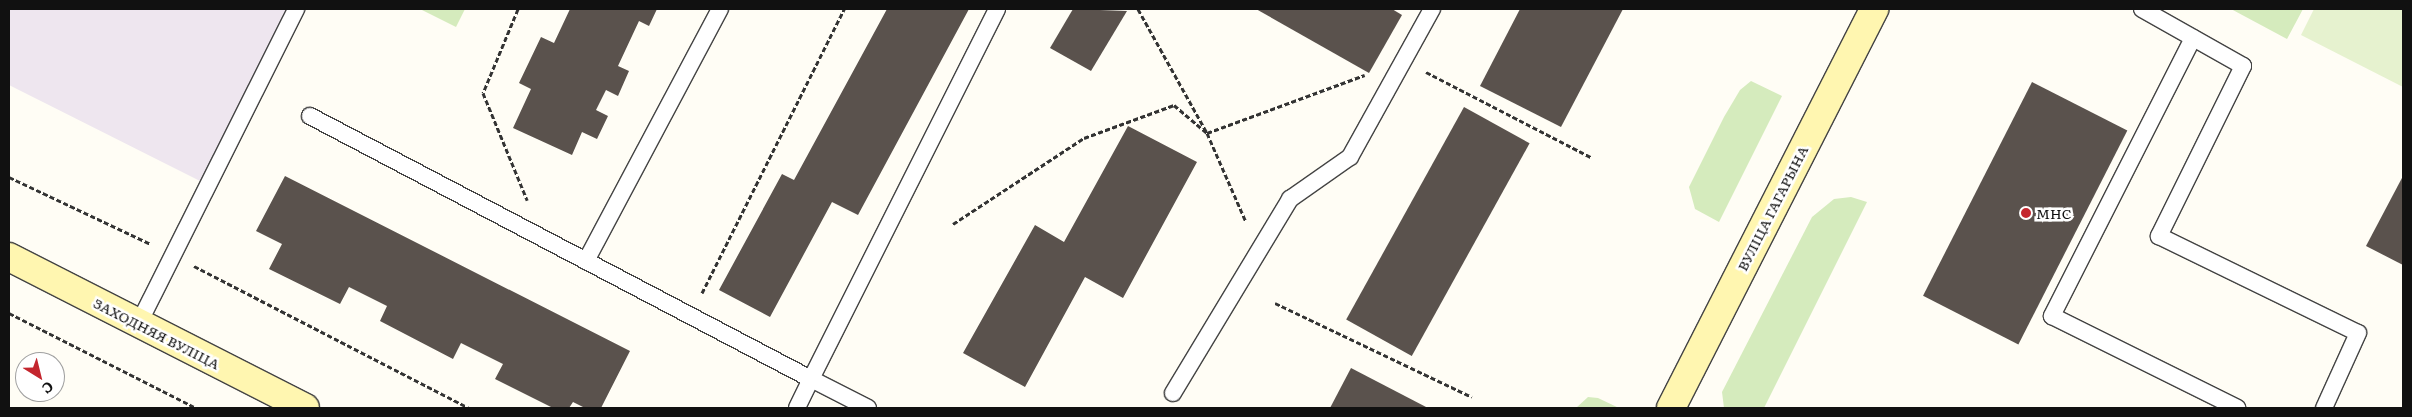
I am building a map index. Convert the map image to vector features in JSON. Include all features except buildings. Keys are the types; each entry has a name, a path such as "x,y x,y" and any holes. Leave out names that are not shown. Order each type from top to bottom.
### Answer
{"main road":[{"name":"ВУЛІЦА ГАГАРЫНА","path":"1671,408 1874,9"},
{"name":"ЗАХОДНЯЯ ВУЛІЦА","path":"10,261 138,323 289,405"}],"lane":[{"path":"138,323 296,9"},
{"path":"586,261 720,9"},
{"path":"797,408 997,9"},
{"path":"1173,393 1290,199 1350,157 1405,61 1432,9"},
{"path":"2142,9 2243,66 2159,236 2358,333 2324,408"},
{"path":"2193,38 2052,316 2237,408"},
{"path":"310,116 811,380 868,408"}],"path":[{"path":"518,9 483,93 543,238"},
{"path":"690,316 844,9"},
{"path":"1138,9 1207,133 1258,252"},
{"path":"1207,133 1405,61 1591,157"},
{"path":"953,224 1084,138 1174,105 1207,133"},
{"path":"9,177 173,255 469,408"},
{"path":"1275,303 1472,396"},
{"path":"9,313 196,408"}],"shaded area":[{"path":"9,9 288,9 202,182 9,85"}],"green space":[{"path":"420,9 465,9 456,27"},
{"path":"2231,9 2303,9 2287,39"},
{"path":"2314,9 2403,9 2403,87 2301,35"},
{"path":"1751,81 1782,96 1719,222 1695,209 1689,187 1724,117 1740,90"},
{"path":"1851,197 1867,202 1764,408 1724,408 1722,392 1812,217 1834,199"},
{"path":"1588,397 1598,398 1619,408 1576,408"}],"place":[{"name":"МНС","path":"2026,213"}]}
